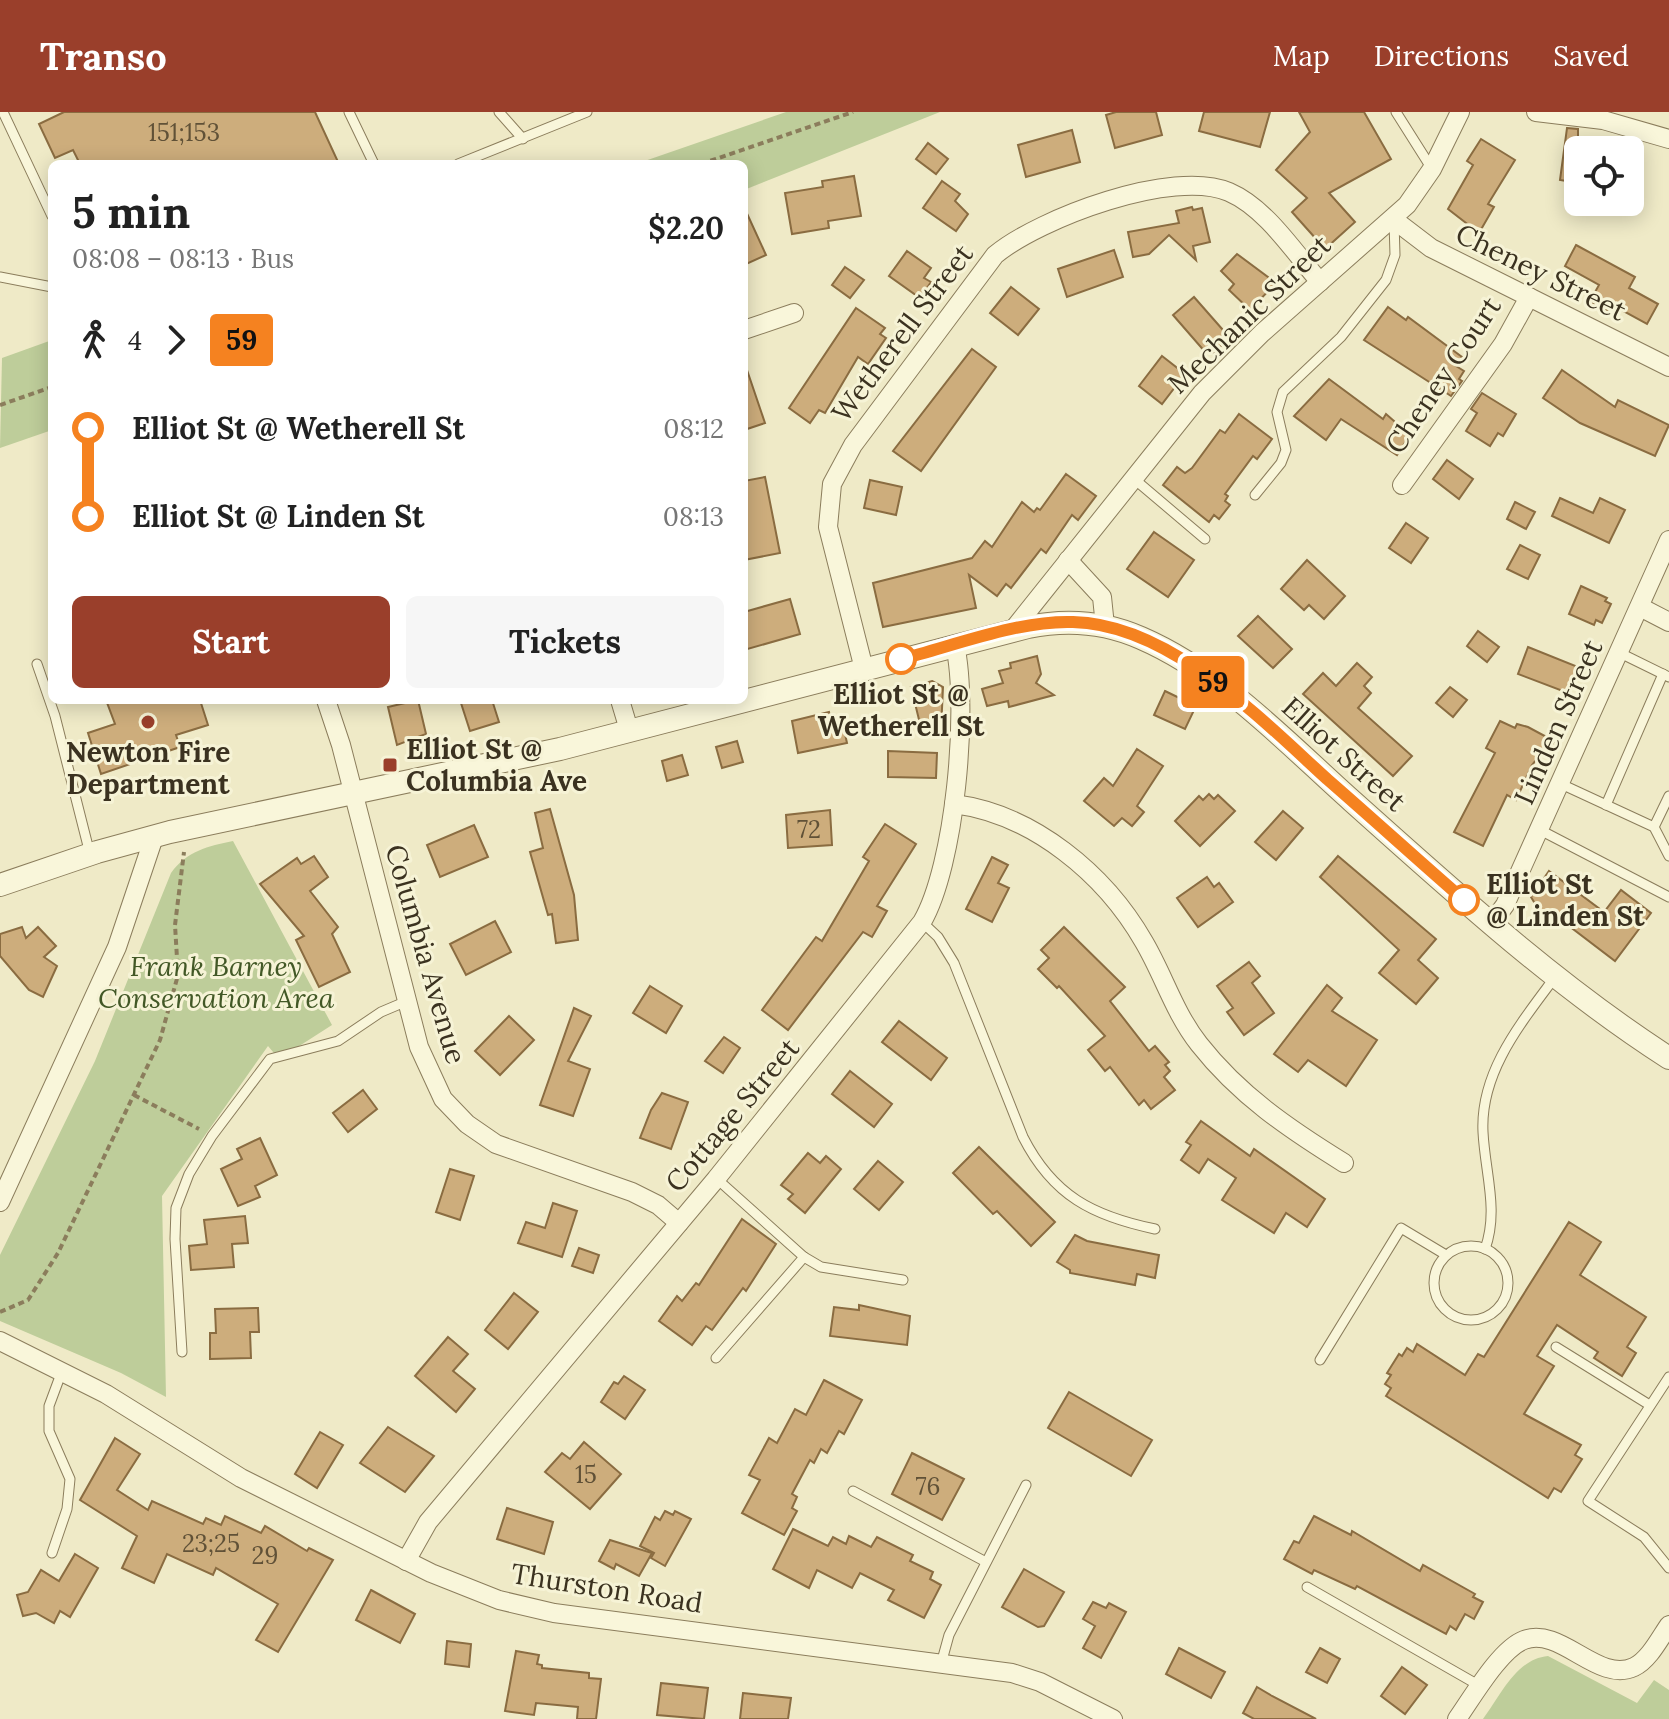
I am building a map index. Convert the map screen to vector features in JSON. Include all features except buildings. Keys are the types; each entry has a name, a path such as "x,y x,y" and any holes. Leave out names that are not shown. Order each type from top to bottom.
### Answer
{"street":[{"name":"Mechanic Street","path":"1012,631 1202,393 1320,282 1393,219 1432,169 1460,112"},
{"path":"1536,112 1603,120 1669,139"},
{"name":"Wetherell Street","path":"864,669 828,527 832,484 853,445 995,255 1019,236 1047,224 1146,190 1191,184 1218,188 1243,200 1264,218 1320,282"},
{"name":"Cheney Street","path":"1393,219 1419,242 1669,367"},
{"name":"Cheney Court","path":"1402,485 1508,337 1529,297"},
{"path":"748,329 794,313"},
{"name":"Linden Street","path":"1491,924 1505,905 1540,830 1669,540"},
{"path":"1068,560 1102,597 1105,626"},
{"path":"1640,607 1669,622"},
{"name":"Elliot Street","path":"748,699 955,645 1060,622 1105,626 1157,646 1227,692 1555,977 1669,1058"},
{"name":"Cottage Street","path":"406,1561 428,1522 716,1179 922,922 945,868 954,804 960,684 955,645"},
{"name":"Columbia Avenue","path":"327,704 407,1001 433,1083 443,1099 467,1124 513,1152 646,1198 679,1223"},
{"path":"621,704 629,730"},
{"name":"Elliot Street","path":"0,885 90,854 186,829 354,795 729,704"},
{"path":"954,804 983,809 1010,820 1051,842 1085,870 1136,928 1183,1023 1227,1077 1280,1122 1344,1163"},
{"path":"0,1202 117,947 154,837"},
{"name":"Thurston Road","path":"0,1341 126,1406 241,1478 406,1561 480,1593 554,1613 1027,1677 1113,1719"},
{"path":"1457,1719 1506,1654 1524,1640 1543,1639 1602,1665 1625,1670 1643,1661 1666,1637"}],"lane":[{"path":"3,112 48,208"},
{"path":"349,112 372,160"},
{"path":"499,112 523,139"},
{"path":"468,160 587,112"},
{"path":"1396,112 1432,169"},
{"path":"1255,495 1281,463 1286,450 1277,412 1283,392 1352,324 1392,269 1395,255 1393,219"},
{"path":"0,277 48,286"},
{"path":"1133,478 1205,539"},
{"path":"1606,805 1666,676 1620,653"},
{"path":"37,664 48,696"},
{"path":"51,704 90,854"},
{"path":"1561,784 1654,827 1669,856"},
{"path":"1654,827 1669,796"},
{"path":"1540,830 1669,897"},
{"path":"922,922 938,937 954,963 1023,1137 1037,1161 1066,1193 1089,1210 1117,1221 1155,1229"},
{"path":"1485,1249 1492,1231 1493,1206 1483,1130 1489,1086 1508,1042 1555,977"},
{"path":"182,1352 176,1208 189,1174 212,1136 270,1059 338,1041 381,1012 407,1001"},
{"path":"716,1179 804,1257 837,1272 903,1280"},
{"path":"1320,1360 1401,1228 1446,1255"},
{"path":"1469,1246 1485,1249 1504,1267 1507,1292 1501,1305 1479,1320 1461,1320 1446,1312 1436,1298 1434,1275 1446,1255 1469,1246"},
{"path":"716,1358 804,1257"},
{"path":"1556,1347 1648,1404"},
{"path":"52,1553 67,1509 70,1479 49,1431 49,1406 62,1371"},
{"path":"1669,1377 1648,1404 1588,1501 1644,1537 1669,1568"},
{"path":"941,1664 949,1635 1026,1485"},
{"path":"853,1491 986,1562"},
{"path":"1307,1587 1480,1686"}],"path":[{"path":"713,160 853,112"},
{"path":"0,405 48,388"},
{"path":"0,1312 28,1300 58,1253 160,1040 178,975 175,925 186,829"},
{"path":"134,1095 212,1136"}],"green space":[{"path":"786,112 940,112 748,188 748,160 648,160"},
{"path":"48,341 48,431 0,448 2,358"},
{"name":"Frank Barney Conservation Area","path":"233,841 332,1025 279,1059 268,1046 162,1196 166,1397 121,1373 0,1321 0,1255 95,1061 171,873 191,855"},
{"path":"1548,1656 1637,1703 1654,1680 1669,1690 1669,1719 1483,1719 1518,1671"}],"bus line":[{"name":"59","path":"901,659 1060,622 1105,626 1130,633 1174,655 1246,708 1464,900"}],"place":[{"name":"Elliot St @ Wetherell St","path":"901,659"},
{"name":"Newton Fire Department","path":"148,722"},
{"name":"Elliot St @ Columbia Ave","path":"390,765"},
{"name":"Elliot St @ Linden St","path":"1464,900"}]}
